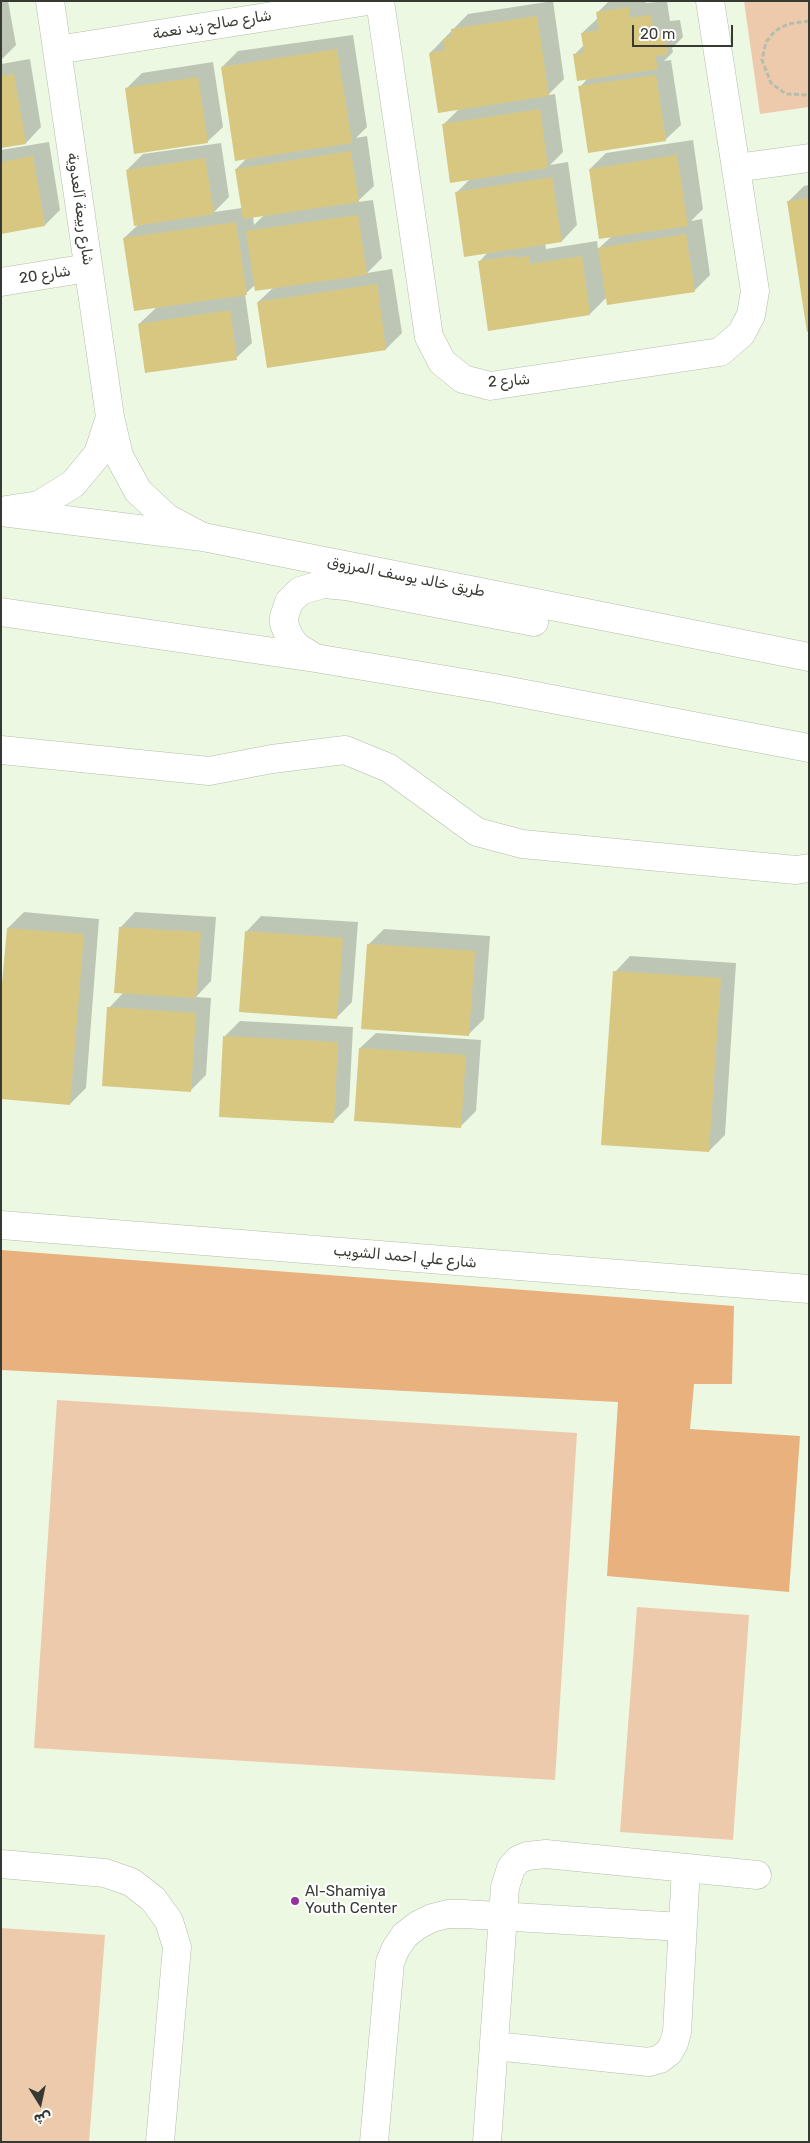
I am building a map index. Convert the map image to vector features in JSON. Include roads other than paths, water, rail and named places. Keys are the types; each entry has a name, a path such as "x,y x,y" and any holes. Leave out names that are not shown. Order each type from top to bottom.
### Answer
{"street":[{"name":"شارع ربيعة آلعدوية","path":"50,1 110,417 119,456 138,490 167,518 203,537"},
{"name":"شارع صالح زيد نعمة","path":"57,50 368,1"},
{"name":"شارع 2","path":"380,1 429,336 442,362 463,379 490,386 720,352 741,334 751,315 755,291 710,1"},
{"path":"736,168 809,158"},
{"name":"شارع 20","path":"1,282 88,268"},
{"name":"شارع ربيعة آلعدوية","path":"1,511 39,505 73,484 98,454 110,417"},
{"name":"طريق خالد يوسف المرزوق","path":"1,511 203,537 809,657"},
{"path":"315,658 296,646 286,631 284,617 289,602 300,591 323,584 346,586 584,632 744,644"},
{"path":"1,612 315,658 504,690 809,748"},
{"path":"1,750 210,771 272,759 345,750 389,768 477,832 522,844 796,870 809,868"},
{"name":"شارع علي احمد الشويب","path":"1,1225 809,1288"},
{"path":"487,2142 506,1877 511,1868 527,1856 546,1854 757,1875"},
{"path":"1,1864 105,1873 114,1876 131,1882 153,1899 168,1921 177,1947 160,2142"},
{"path":"494,2046 649,2062 669,2052 677,2032 686,1868"},
{"path":"374,2142 390,1962 396,1948 405,1935 418,1925 432,1918 448,1914 682,1928"}],"place":[{"name":"Al-Shamiya Youth Center","path":"295,1901"}]}
